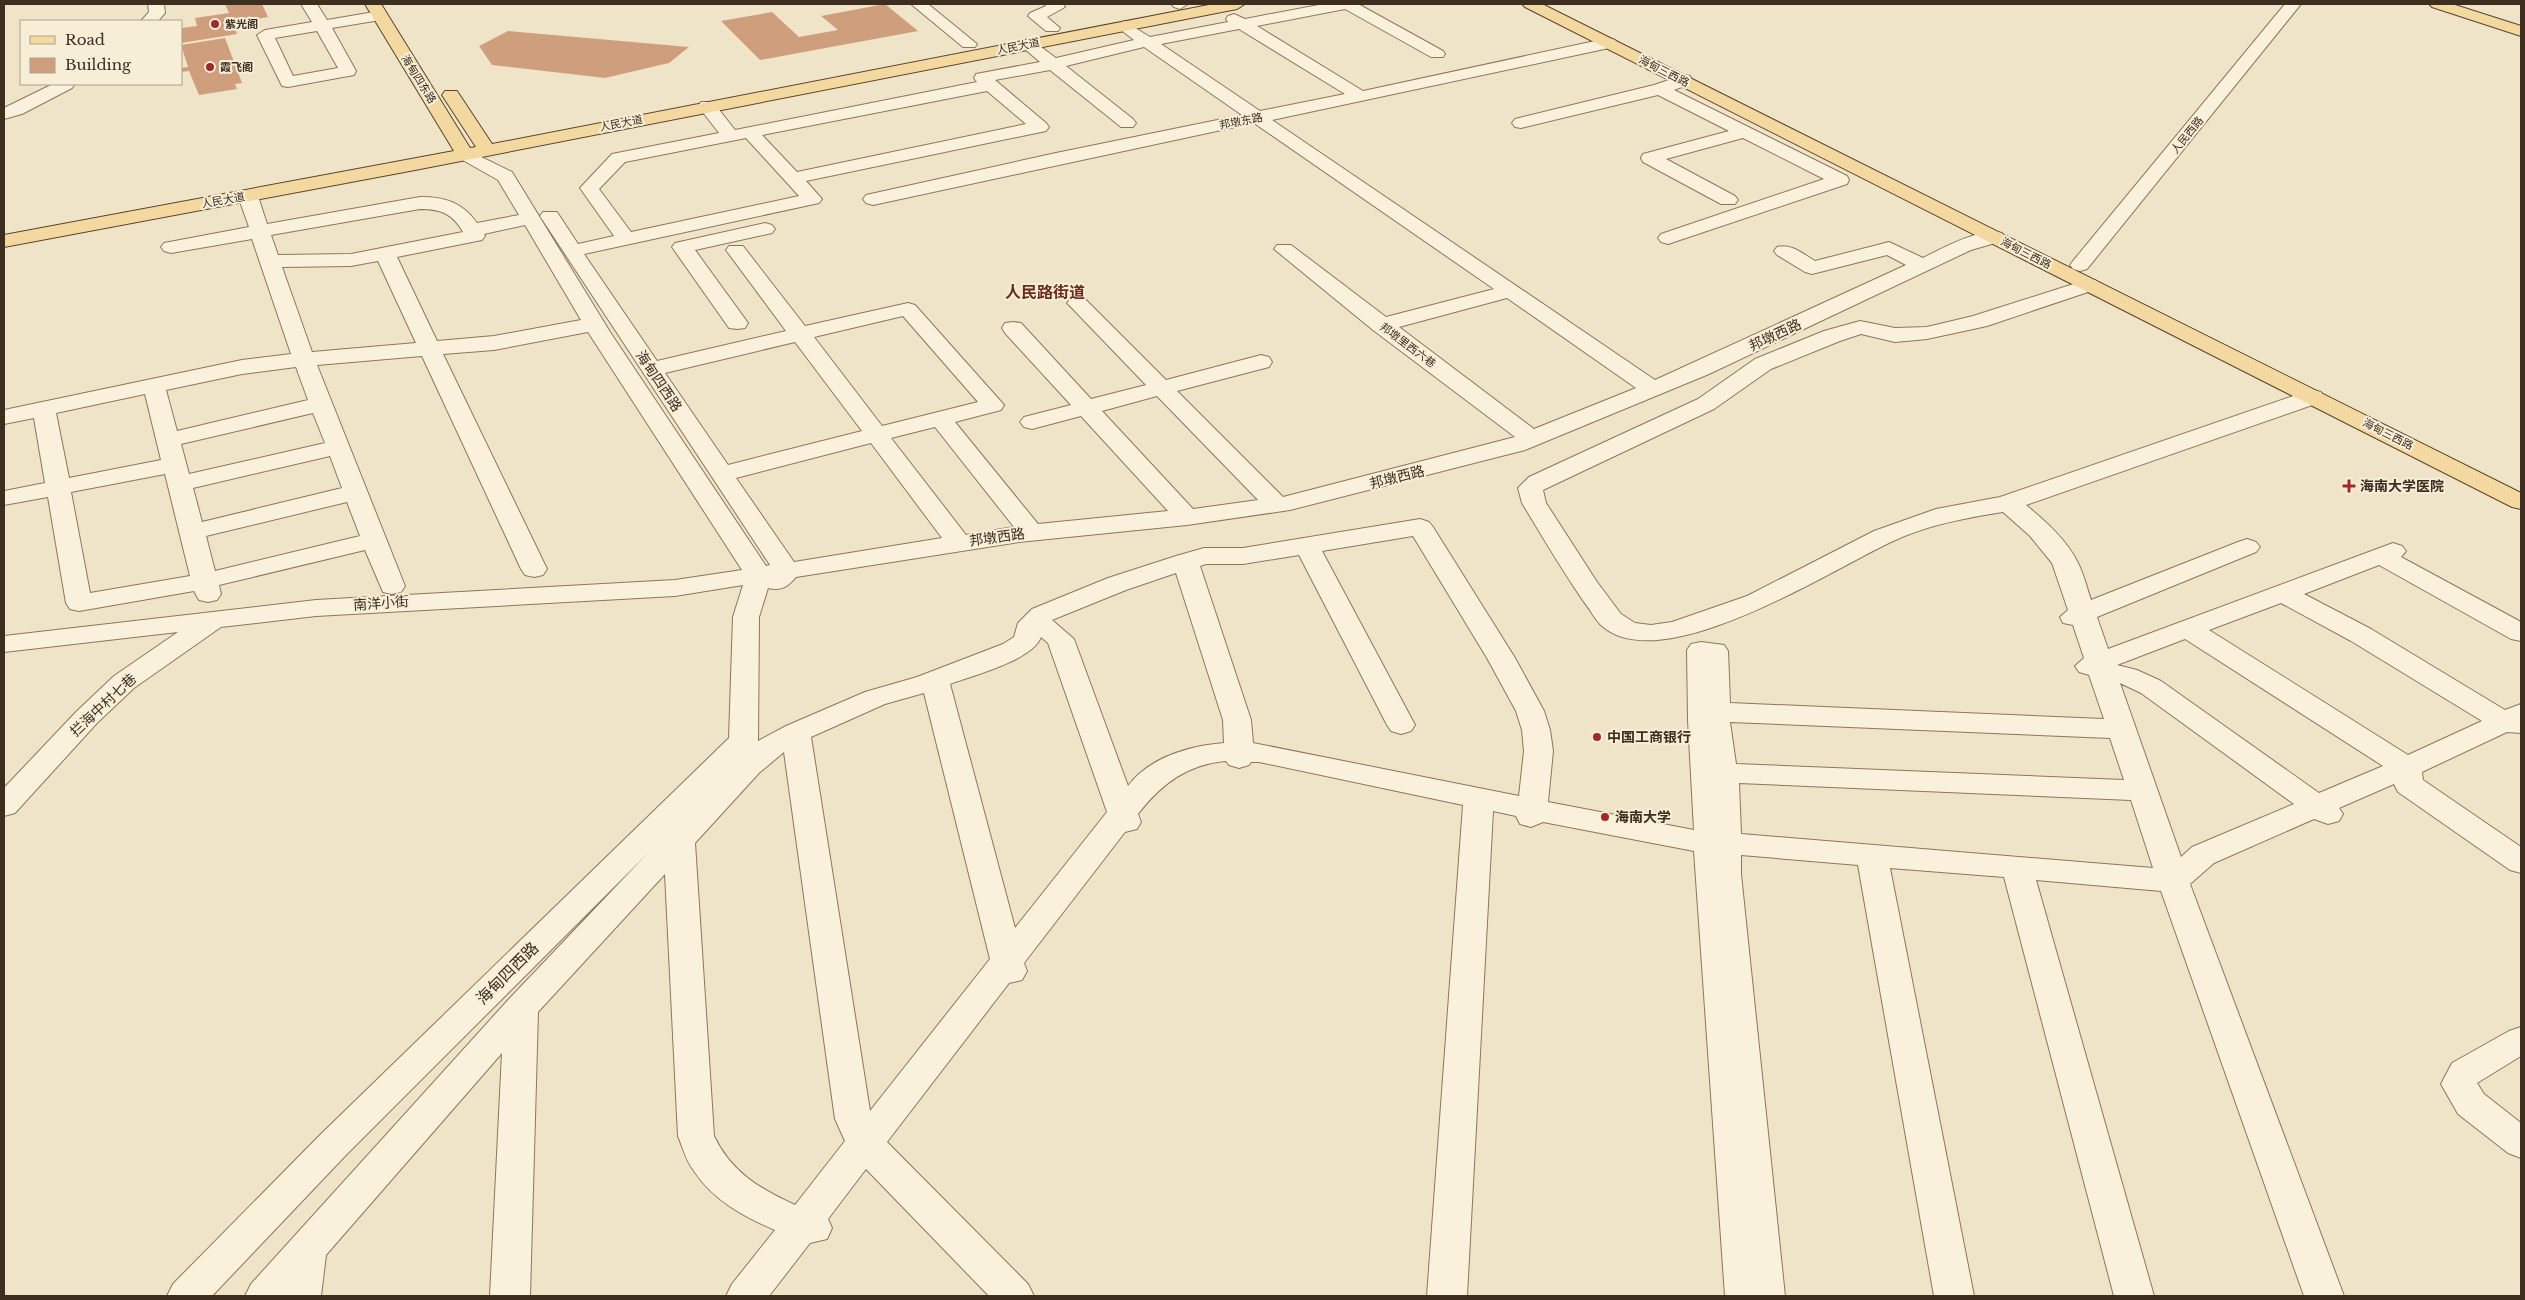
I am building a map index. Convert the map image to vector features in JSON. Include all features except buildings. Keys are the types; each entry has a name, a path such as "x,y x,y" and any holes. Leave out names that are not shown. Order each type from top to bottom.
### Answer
{"main road":[{"name":"人民大道","path":"4,241 248,196 483,143 969,44 1180,4"},
{"name":"人民大道","path":"483,143 707,106 1237,4"},
{"name":"海甸三西路","path":"1530,4 1995,237 2085,275 2313,397 2521,502"},
{"name":"海甸三西路","path":"1549,4 2085,275 2521,483"},
{"path":"2437,4 2521,31"},
{"path":"2458,4 2521,24"},
{"name":"海甸四东路","path":"377,10 462,148"},
{"name":"海甸四东路","path":"440,79 483,143"},
{"name":"人民大道","path":"4,228 462,148"}],"street":[{"path":"150,20 157,13 156,4"},
{"path":"309,4 322,25 348,71 288,82 265,35 322,25 377,10"},
{"path":"920,4 969,44"},
{"path":"1052,4 1057,7 1036,16 1052,28"},
{"path":"793,178 1040,127 982,78 1241,23 1347,4 1437,54"},
{"name":"人民西路","path":"2085,275 2293,4"},
{"path":"1216,8 1361,97"},
{"path":"1124,26 1653,389"},
{"name":"邦墩东路","path":"873,199 1014,167 1361,97 1609,43"},
{"path":"1027,44 1128,123"},
{"path":"1521,123 1660,89 1684,80"},
{"path":"4,114 16,110 64,85"},
{"path":"626,239 589,188 619,158 990,85"},
{"path":"1660,89 1840,180 1668,238"},
{"path":"572,251 812,199 793,178 707,106"},
{"path":"1728,200 1650,158 1745,132"},
{"name":"海甸四西路","path":"483,143 523,173 572,251 787,571"},
{"name":"海甸四西路","path":"187,1296 333,1145 744,741 746,616 759,576 594,324 505,176 462,148"},
{"path":"248,196 304,359 392,586"},
{"path":"172,247 260,233 404,205 436,202 450,205 462,215 475,236 351,260 269,261"},
{"path":"472,230 531,218"},
{"path":"765,230 682,247 721,258 802,334 878,434 885,447 960,543"},
{"name":"邦墩西路","path":"759,576 1031,532 1187,517 1277,505 1447,464 1532,439 1653,389 1964,246 1995,237"},
{"path":"1784,251 1812,268 1889,248 1923,266"},
{"name":"邦墩里西六巷","path":"1284,249 1532,439"},
{"path":"385,254 534,569"},
{"path":"721,258 737,322"},
{"path":"2085,275 1979,321 1926,333 1895,336 1860,327 1832,336 1763,364 1706,404 1538,482 1530,488 1534,502 1542,518 1611,620 1628,631 1651,633 1677,629 1756,602 1883,536 1945,514 2004,504 2313,397"},
{"path":"1381,325 1511,291"},
{"path":"1078,303 1277,505"},
{"path":"651,369 908,309 993,404 722,474"},
{"path":"4,417 242,367 304,359 431,349 521,338 594,324"},
{"path":"1013,328 1187,517"},
{"path":"1032,422 1261,362"},
{"path":"154,386 209,598"},
{"path":"168,440 321,404"},
{"path":"44,408 79,603 209,598 374,540"},
{"path":"940,418 1031,532"},
{"path":"4,498 58,488 177,475 338,447"},
{"path":"192,532 356,492"},
{"path":"2004,504 2045,547 2054,562 2097,665 2117,729 2310,1296"},
{"path":"265,1296 521,1008 748,766 767,750 796,733 875,698 935,680 1021,645 1026,641 1035,620 1048,611 1117,584 1204,556 1243,556 1420,527 1526,700 1536,732 1538,754 1531,814"},
{"path":"1307,546 1401,725"},
{"path":"2077,615 2247,547"},
{"path":"2097,665 2387,554 2521,633"},
{"path":"1185,561 1237,720 1239,754"},
{"path":"746,616 787,571"},
{"name":"南洋小街","path":"4,644 209,598 371,604 675,588 759,576"},
{"path":"2283,593 2517,724"},
{"name":"拦海中村七巷","path":"4,806 87,717 209,598"},
{"path":"1035,620 1060,639 1124,817"},
{"path":"2188,629 2408,776 2521,862"},
{"path":"2097,665 2150,687 2325,812"},
{"path":"935,680 1008,966"},
{"path":"1745,1296 1717,847 1726,802 1714,767 1709,711 2117,729"},
{"path":"761,1296 808,1226 868,1146 1124,817 1150,790 1171,775 1208,760 1239,754 1531,814 1676,848 1717,847 2170,886 2218,869 2325,812 2408,776 2517,724"},
{"path":"796,733 853,1119 868,1146 1014,1296"},
{"path":"1714,767 2136,785"},
{"path":"1447,1296 1479,803"},
{"path":"679,840 696,1136 707,1160 726,1182 750,1200 808,1226"},
{"path":"1717,847 1725,874 1765,1296"},
{"path":"1873,860 1954,1296"},
{"path":"2019,873 2134,1296"},
{"path":"2170,886 2324,1296"},
{"path":"510,1296 521,1008"},
{"path":"2521,1040 2464,1073 2459,1084 2471,1104 2521,1142"},
{"path":"746,1296 808,1226"},
{"path":"301,1296 307,1248"}],"place":[{"name":"紫光阁","path":"215,24"},
{"name":"霞飞阁","path":"210,67"},
{"name":"海南大学医院","path":"2349,486"},
{"name":"中国工商银行","path":"1597,737"},
{"name":"海南大学","path":"1605,817"}],"district":[{"name":"人民路街道","path":"1045,292"}]}
